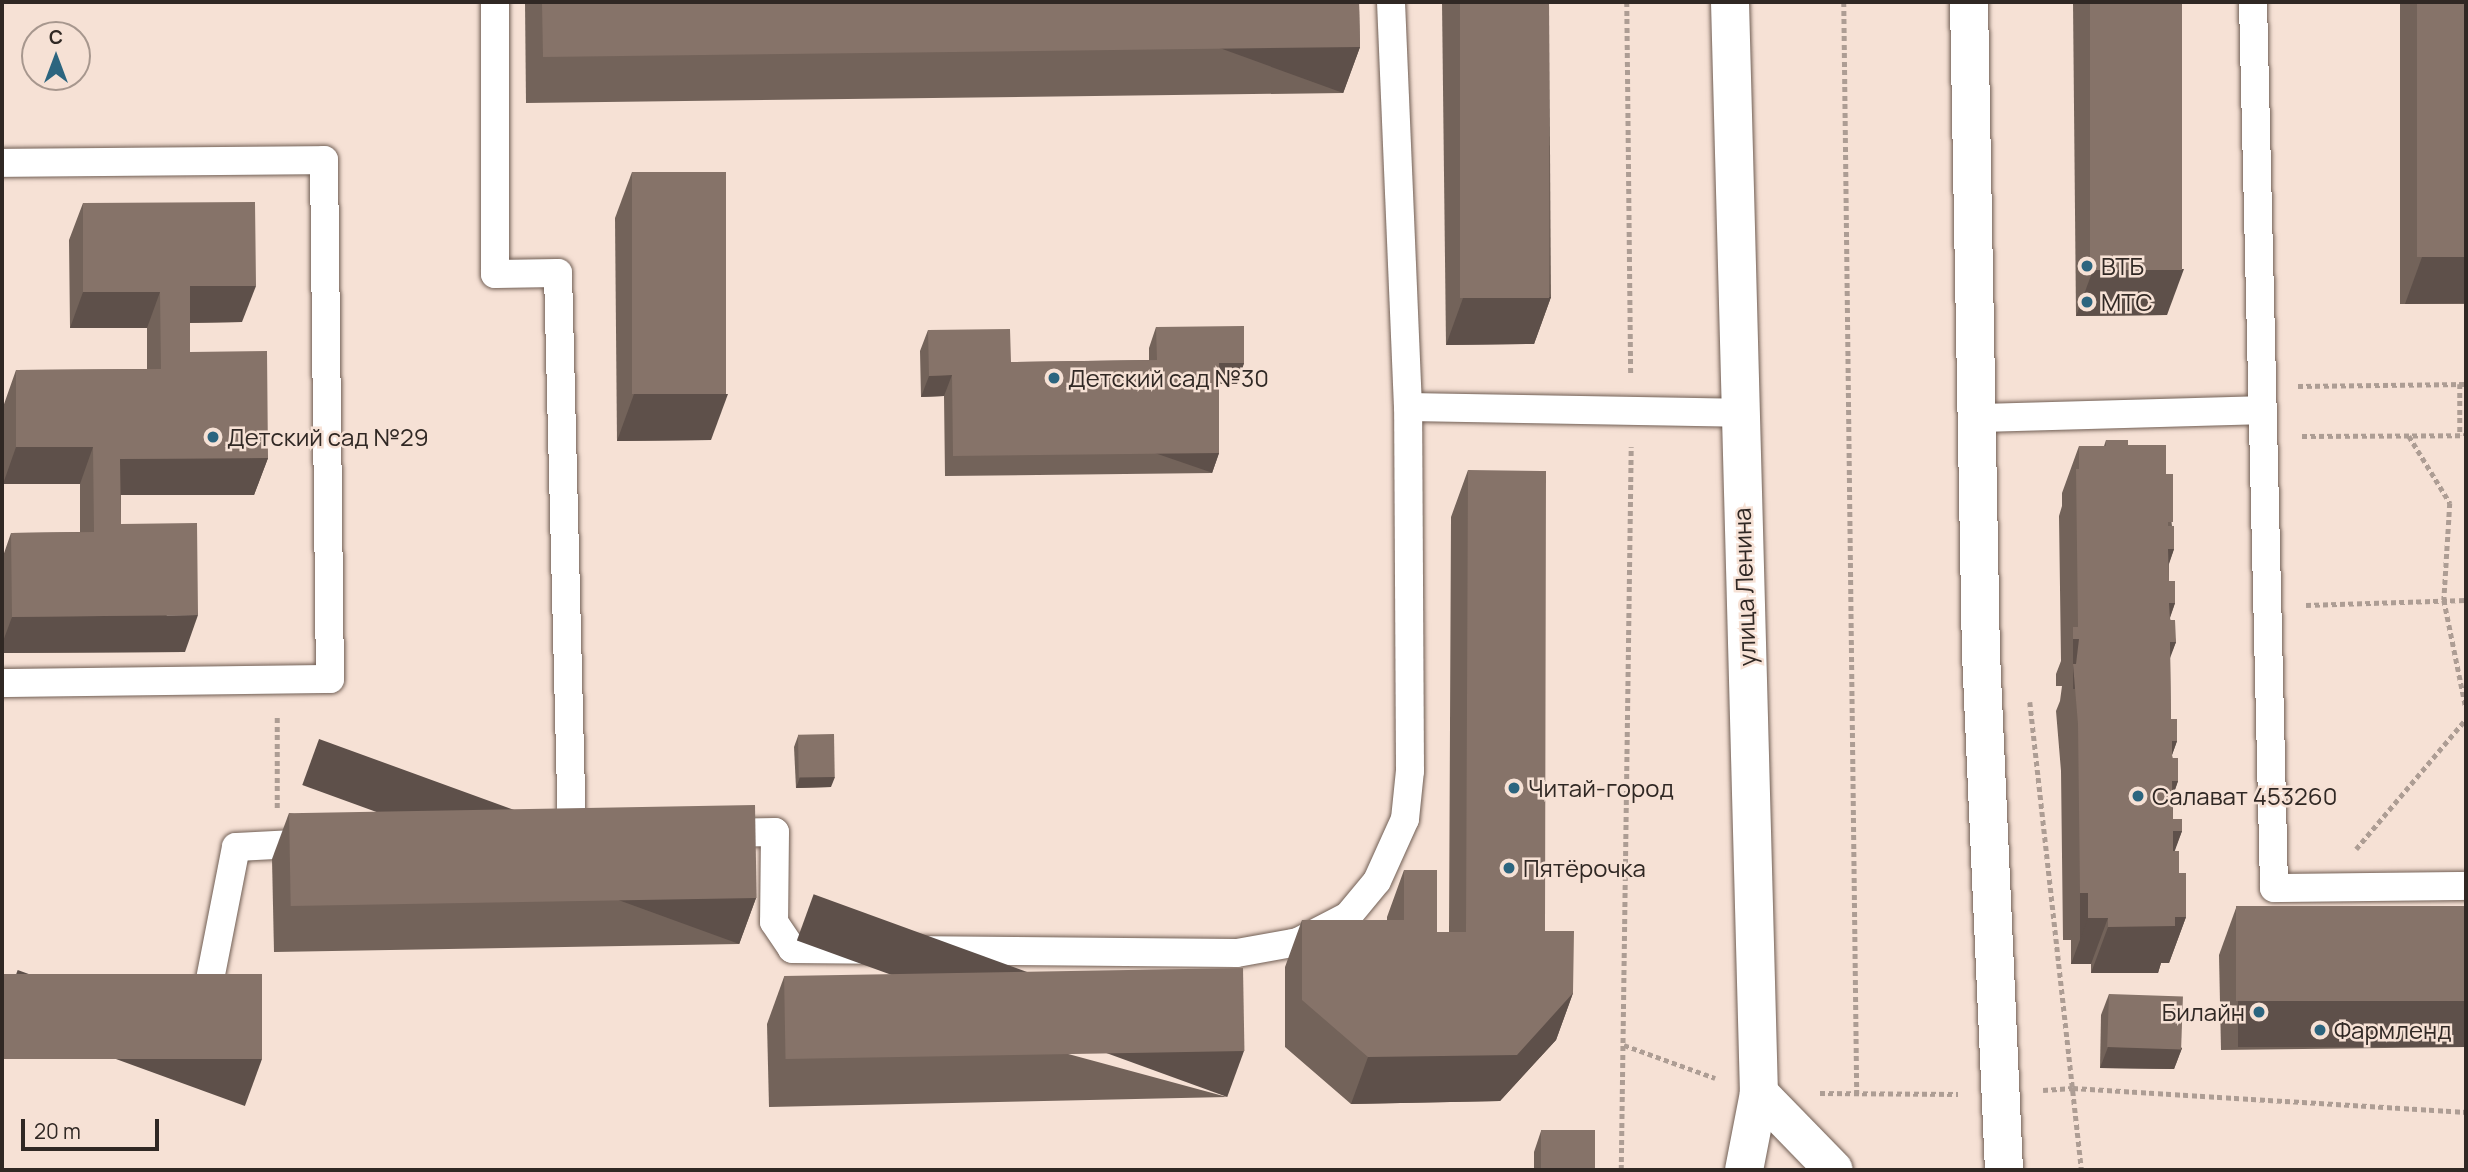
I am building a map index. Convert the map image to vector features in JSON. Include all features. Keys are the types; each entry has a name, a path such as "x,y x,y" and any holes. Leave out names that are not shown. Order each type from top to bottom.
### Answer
{"street":[{"name":"улица Ленина","path":"1730,2 1759,1093 1744,1170"},
{"path":"1969,2 1981,654 2004,1170"},
{"path":"1759,1093 1834,1170"}],"lane":[{"path":"495,2 495,274 558,273 572,834"},
{"path":"694,833 775,832 774,922 792,949 1237,953 1298,942 1349,916 1377,881 1405,820 1410,771 1408,407 1391,2"},
{"path":"2253,2 2274,888 2466,886"},
{"path":"2,163 324,160 330,678 2,683"},
{"path":"1408,407 1739,413"},
{"path":"1977,418 2262,411"},
{"path":"164,1006 205,1005 236,847 344,842"}],"path":[{"path":"1622,1170 1631,409 1627,2"},
{"path":"1844,2 1857,1094"},
{"path":"2463,384 2463,435 2409,436 2262,411 2463,384"},
{"path":"2409,436 2450,503 2444,600 2466,708"},
{"path":"2267,606 2466,600"},
{"path":"277,845 278,679"},
{"path":"2028,691 2082,1170"},
{"path":"2325,887 2466,719"},
{"path":"1624,1045 1759,1093 2002,1094 2073,1087 2466,1112"}],"building":[{"path":"542,2 1359,2 1360,47 543,57"},
{"path":"1460,2 1549,2 1549,298 1460,298"},
{"path":"2090,2 2182,2 2182,270 2090,270"},
{"path":"2417,2 2466,2 2466,257 2417,257"},
{"path":"632,172 726,172 726,394 632,394"},
{"path":"255,202 256,286 190,286 190,352 267,351 268,458 120,459 121,524 197,523 198,615 12,617 11,533 94,532 93,447 16,447 16,370 161,369 160,292 83,292 83,203"},
{"path":"1244,326 1244,363 1219,363 1219,453 953,456 952,375 929,376 928,330 1010,329 1011,362 1157,360 1156,327"},
{"path":"2106,440 2128,440 2128,445 2166,445 2166,474 2173,474 2173,522 2168,522 2168,526 2174,526 2174,549 2168,549 2169,581 2175,581 2175,603 2169,603 2170,620 2175,620 2176,642 2170,642 2171,719 2177,719 2177,741 2172,741 2172,758 2178,758 2178,781 2172,781 2173,819 2182,819 2182,831 2173,831 2173,851 2179,851 2179,873 2186,873 2186,917 2175,917 2175,926 2108,927 2108,918 2088,918 2088,893 2080,893 2078,724 2073,664 2076,664 2079,639 2073,639 2073,627 2078,627 2076,469 2079,469 2079,446 2106,446"},
{"path":"1468,470 1546,471 1545,931 1574,931 1573,993 1517,1055 1368,1057 1302,1000 1302,920 1404,920 1404,870 1437,870 1437,932 1466,932"},
{"path":"834,734 835,777 799,778 798,735"},
{"path":"755,805 757,898 291,906 289,813"},
{"path":"2236,906 2466,906 2466,1001 2236,1001"},
{"path":"1243,968 1244,1051 786,1059 784,976"},
{"path":"2,974 262,974 262,1059 2,1059"},
{"path":"2109,994 2183,997 2181,1050 2107,1047"},
{"path":"1541,1130 1595,1130 1595,1170 1541,1170"}],"place":[{"name":"ВТБ","path":"2087,266"},
{"name":"МТС","path":"2087,302"},
{"name":"Детский сад №30","path":"1054,378"},
{"name":"Детский сад №29","path":"213,437"},
{"name":"Читай-город","path":"1514,788"},
{"name":"Салават 453260","path":"2138,796"},
{"name":"Пятёрочка","path":"1509,868"},
{"name":"Билайн","path":"2259,1012"},
{"name":"Фармленд","path":"2320,1030"}]}
